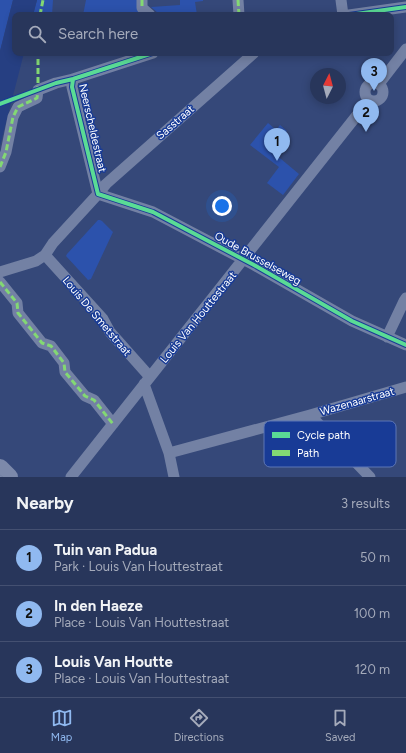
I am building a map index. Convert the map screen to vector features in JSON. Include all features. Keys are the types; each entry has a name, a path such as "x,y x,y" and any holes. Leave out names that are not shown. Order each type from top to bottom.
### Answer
{"main road":[{"path":"0,468 9,477"}],"street":[{"path":"142,0 142,8 147,12"},
{"path":"238,0 240,12"},
{"path":"342,0 343,12"},
{"path":"370,12 406,7"},
{"name":"Louis Van Houttestraat","path":"71,477 368,100 373,102 380,99 383,95 383,91 379,84 406,49"},
{"name":"Neerscheldestraat","path":"98,194 72,87 73,79 144,56"},
{"name":"Sasstraat","path":"45,256 53,243 106,184 251,56"},
{"path":"0,168 6,152 13,117 18,107 36,98 38,90 56,83 73,79"},
{"name":"Oude Brusselseweg","path":"98,194 153,212 352,321 406,345"},
{"path":"0,272 36,261 45,256"},
{"name":"Louis De Smetstraat","path":"45,256 103,319 110,332 147,381 174,477"},
{"path":"0,282 17,303 18,313 42,343 51,346 64,363 65,372 85,396 94,400 113,424"},
{"path":"387,337 406,298"},
{"name":"Wazenaarstraat","path":"288,421 406,387"},
{"path":"310,415 316,421"},
{"name":"Wazenaarstraat","path":"168,453 264,427"},
{"path":"360,467 370,477"}],"shaded area":[{"path":"0,0 13,0 0,51"},
{"path":"13,0 37,0 34,12 12,12 12,56 23,56 0,146 0,51"},
{"path":"37,0 53,0 52,12 34,12"},
{"path":"86,0 138,0 139,12 84,12"},
{"path":"180,0 203,0 195,2 197,12 157,12 151,7 180,5"},
{"path":"268,123 275,129 277,129 280,125 287,131 276,139 273,148 275,154 299,174 283,195 267,183 279,167 250,145"},
{"path":"98,220 102,221 113,232 91,279 88,280 66,256"}],"marked path":[{"path":"41,12 43,0"},
{"path":"142,0 142,8"},
{"path":"238,0 239,12"},
{"path":"0,167 6,152 13,117 18,107 37,98 38,56"},
{"path":"0,282 17,303 18,313 42,343 51,346 64,363 65,372 85,396 94,400 113,424"}],"cycle path":[{"path":"370,12 406,7"},
{"path":"0,104 56,83 144,56"},
{"path":"73,79 72,87 98,194 153,212 254,265 352,321 406,345"}],"place":[{"name":"Louis Van Houtte","path":"374,91"},
{"name":"In den Haeze","path":"366,132"},
{"name":"Tuin van Padua","path":"277,161"}]}
